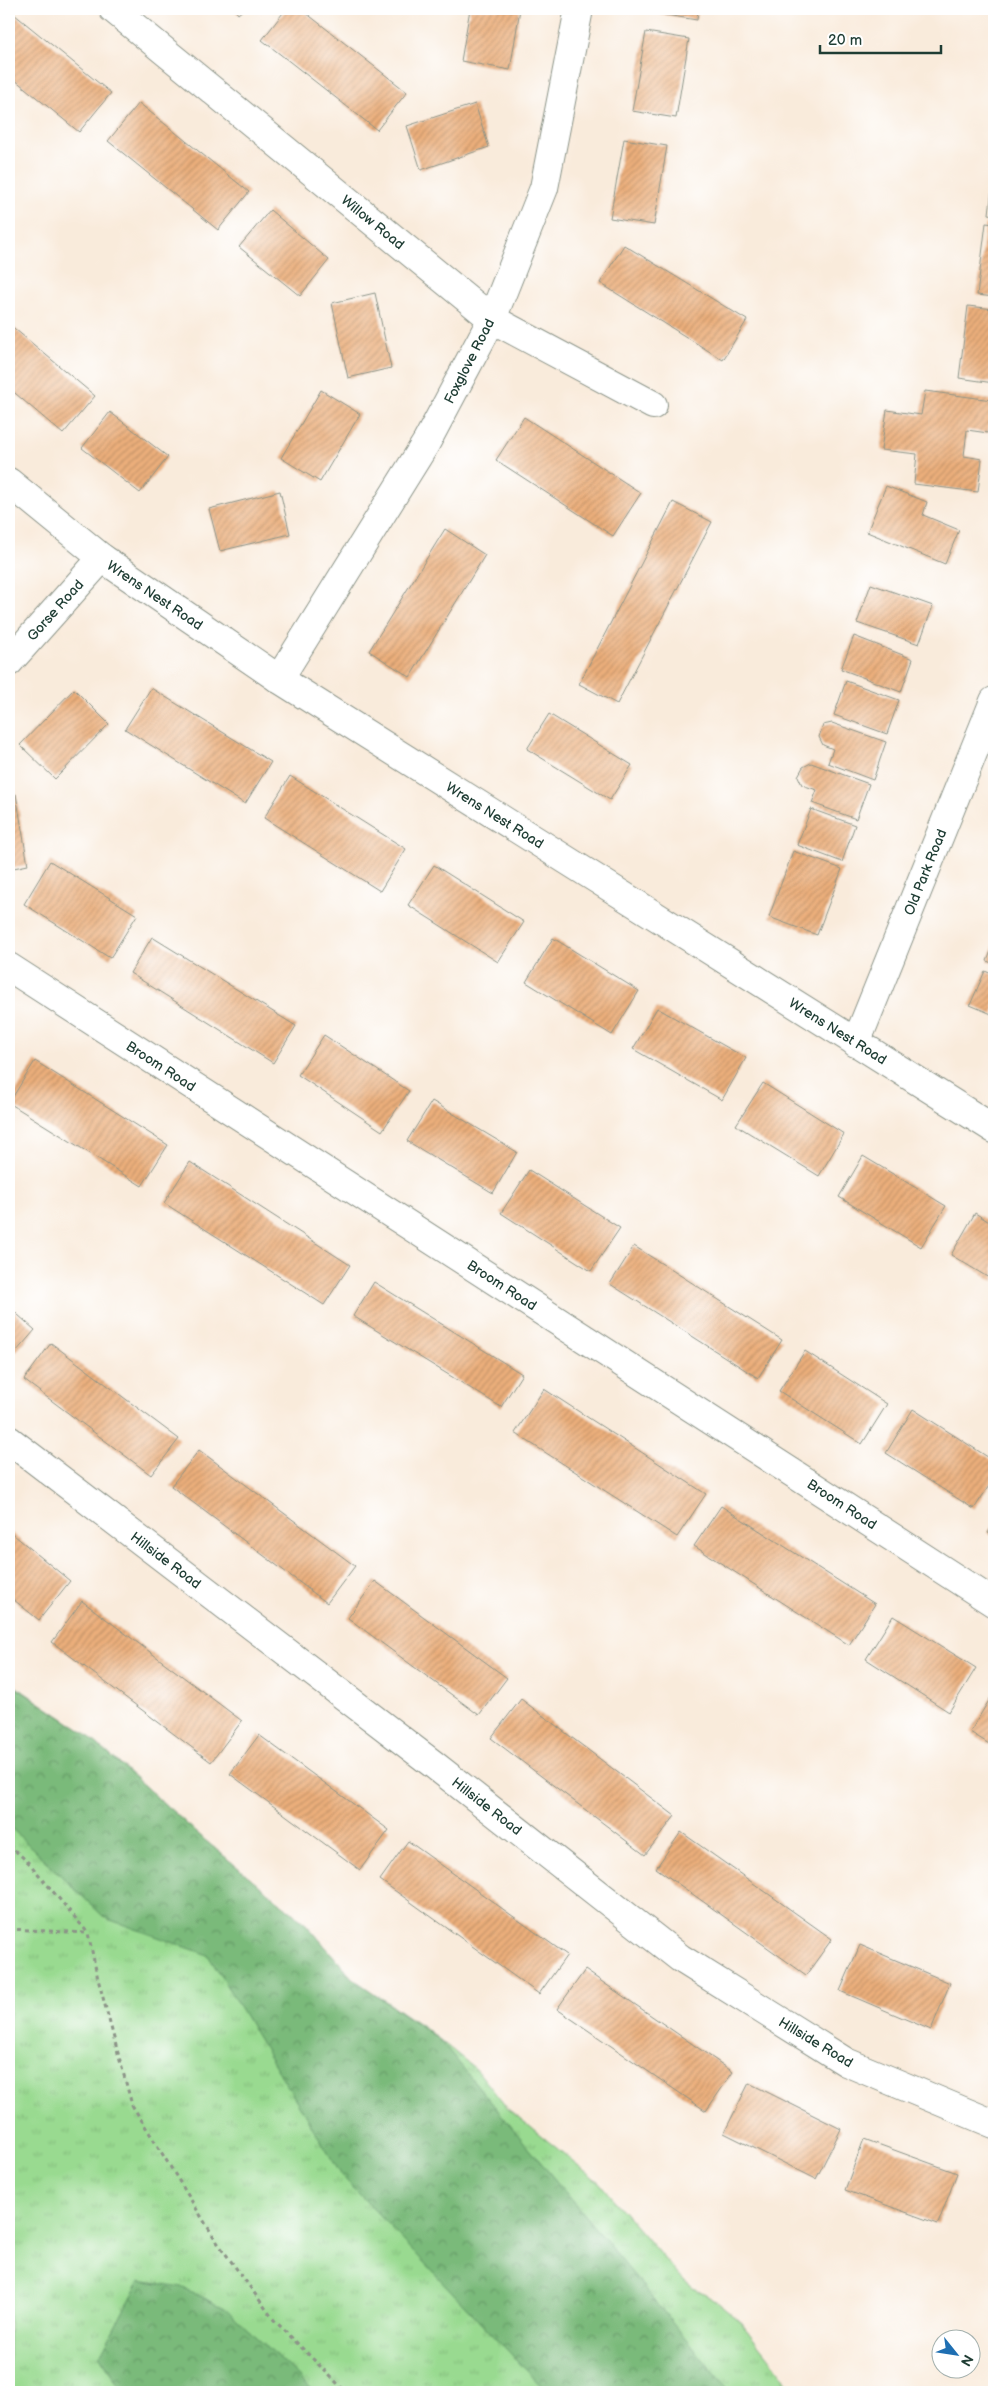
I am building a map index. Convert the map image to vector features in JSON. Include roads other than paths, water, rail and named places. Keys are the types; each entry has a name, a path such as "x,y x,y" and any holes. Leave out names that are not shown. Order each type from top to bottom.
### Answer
{"street":[{"name":"Willow Road","path":"113,9 492,319 652,405"},
{"name":"Foxglove Road","path":"279,679 426,443 492,319 544,188 579,9"},
{"name":"Wrens Nest Road","path":"9,482 102,558 279,679 994,1129"},
{"name":"Gorse Road","path":"9,662 102,558"},
{"name":"Old Park Road","path":"856,1043 994,701"},
{"name":"Broom Road","path":"9,967 994,1603"},
{"name":"Hillside Road","path":"9,1440 433,1764 680,1958 846,2062 994,2124"}]}
